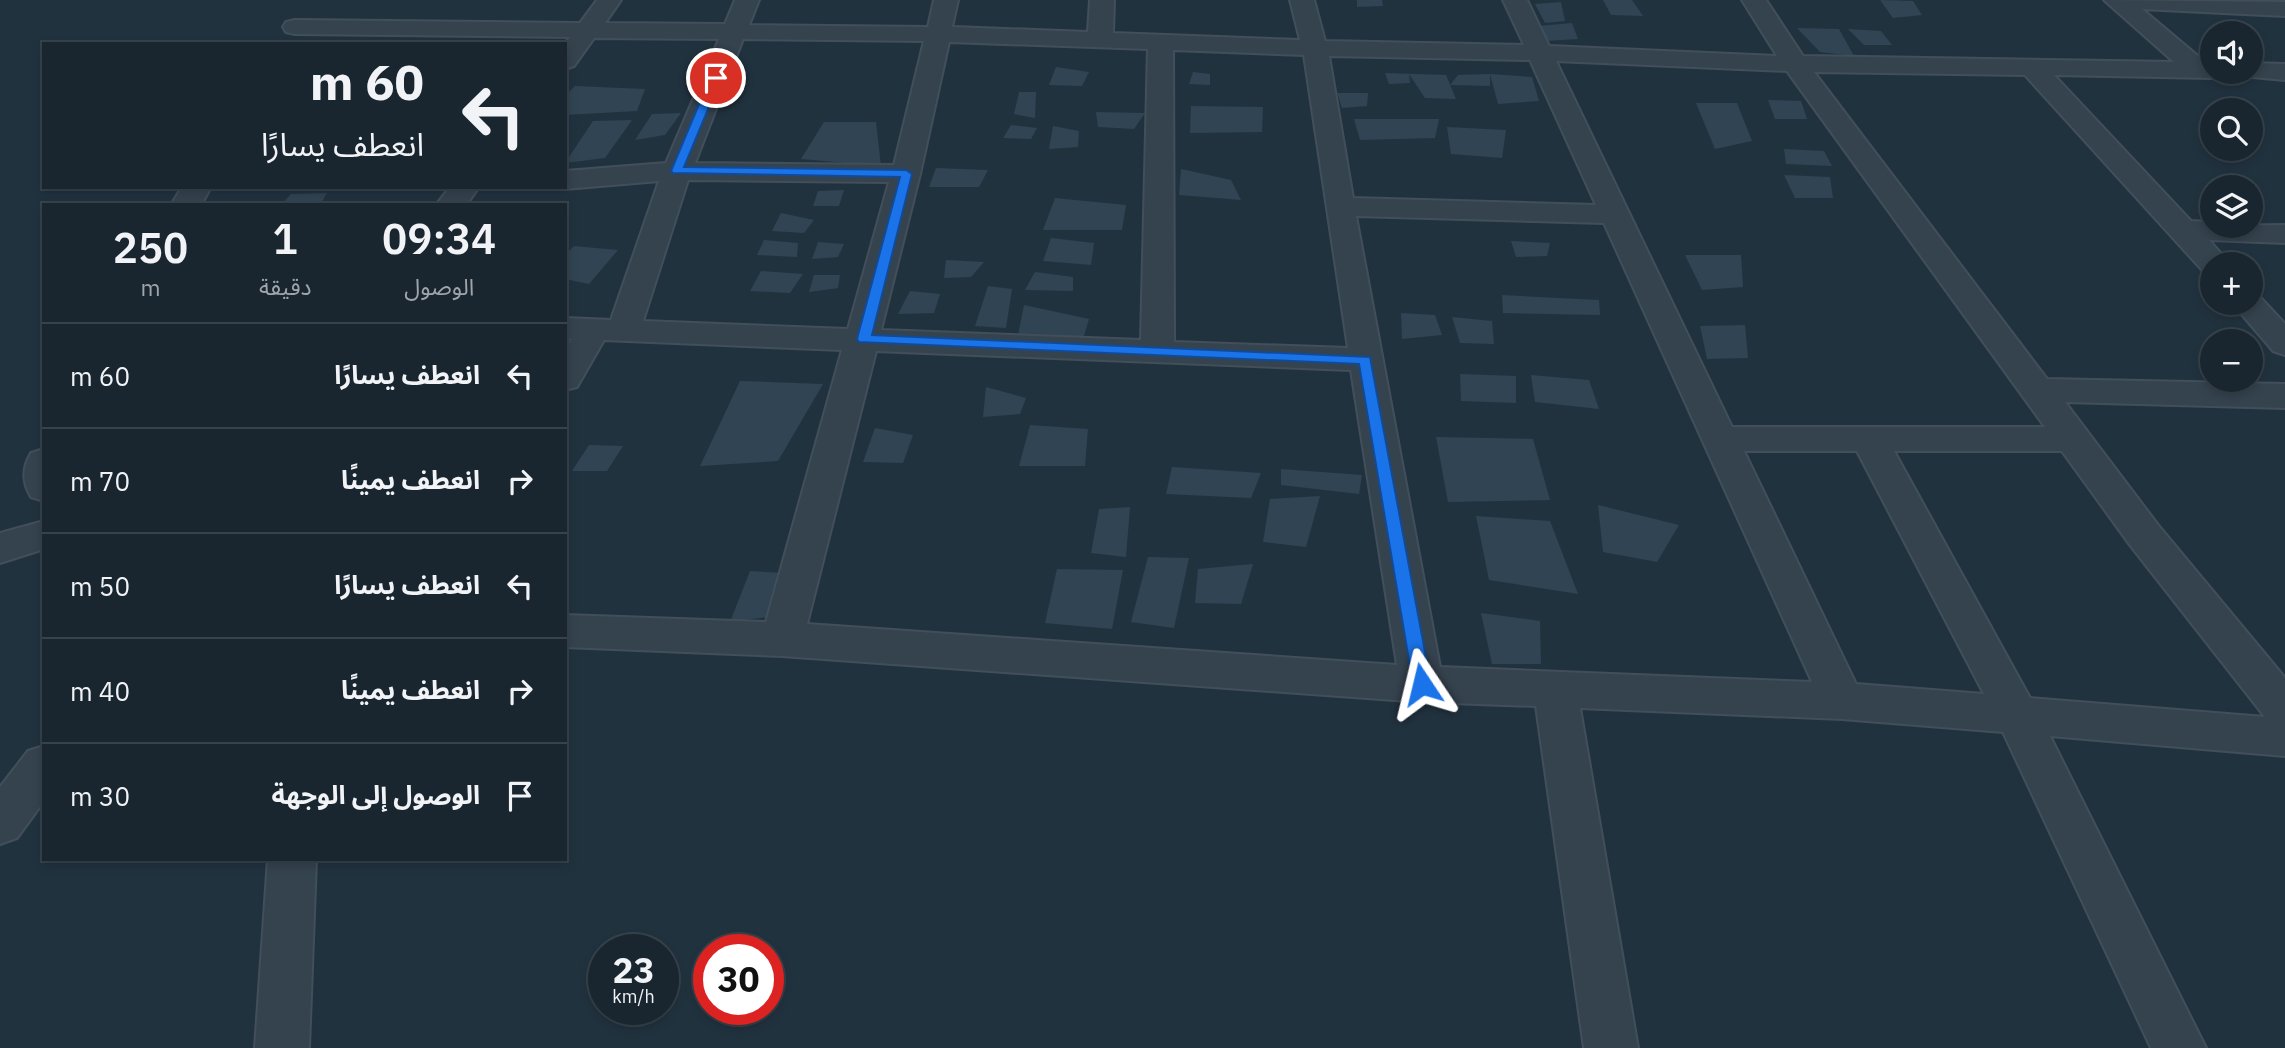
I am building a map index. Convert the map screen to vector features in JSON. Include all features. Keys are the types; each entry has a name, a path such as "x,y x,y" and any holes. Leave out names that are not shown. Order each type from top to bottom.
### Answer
{"street":[{"path":"290,35 318,0"},
{"path":"567,59 609,0"},
{"path":"567,376 595,329 677,171 747,0"},
{"path":"782,639 864,339 946,0"},
{"path":"1100,39 1102,0"},
{"path":"1301,0 1315,48 1339,207 1422,684"},
{"path":"1515,0 1842,701"},
{"path":"1754,0 1795,64 2144,536 2285,710"},
{"path":"2116,0 2285,9"},
{"path":"2116,0 2200,65"},
{"path":"290,35 590,30 936,34 1541,53 1795,64 2200,69"},
{"path":"1157,351 1161,42"},
{"path":"2032,67 2203,252"},
{"path":"2263,71 2285,72"},
{"path":"567,180 677,171 906,174"},
{"path":"1339,207 1615,214"},
{"path":"2184,230 2285,234"},
{"path":"2259,315 2285,344"},
{"path":"595,329 1365,360"},
{"path":"2038,390 2285,396"},
{"path":"1720,439 2074,439"},
{"path":"1869,439 2017,715 2179,1048"},
{"path":"0,548 42,536"},
{"path":"567,631 782,639 1422,684 1842,701 2285,737"},
{"path":"1555,689 1611,1048"},
{"path":"0,823 42,768"},
{"path":"282,1048 292,861"}],"building":[{"path":"1357,0 1382,0 1383,6 1357,7"},
{"path":"1603,0 1632,0 1643,16 1611,15"},
{"path":"1880,0 1913,1 1922,15 1893,18"},
{"path":"1561,2 1565,21 1545,23 1535,4"},
{"path":"1572,23 1578,39 1546,41 1538,26"},
{"path":"1797,28 1839,29 1854,56 1820,52"},
{"path":"1848,29 1881,31 1892,45 1864,45"},
{"path":"1056,67 1089,72 1082,86 1049,85"},
{"path":"1193,72 1210,74 1210,85 1189,84"},
{"path":"1385,73 1446,75 1456,99 1425,98 1409,74 1410,83 1389,84"},
{"path":"1490,74 1532,77 1539,101 1498,104"},
{"path":"1490,74 1490,86 1450,85 1458,75"},
{"path":"575,86 645,89 637,111 567,115 567,94"},
{"path":"1019,92 1036,92 1035,118 1014,114"},
{"path":"1337,93 1368,93 1367,106 1342,108"},
{"path":"1768,100 1801,101 1807,119 1775,119"},
{"path":"1696,103 1737,103 1752,141 1715,149"},
{"path":"1191,106 1263,107 1262,132 1190,133"},
{"path":"1096,112 1145,113 1134,129 1098,127"},
{"path":"681,113 665,135 635,140 652,114"},
{"path":"1354,119 1439,119 1435,138 1360,140"},
{"path":"632,120 605,158 567,163 567,160 593,121"},
{"path":"824,122 876,122 881,166 801,159"},
{"path":"1011,125 1037,128 1031,139 1003,138"},
{"path":"1053,126 1079,131 1078,147 1049,149"},
{"path":"1447,127 1506,130 1502,158 1451,154"},
{"path":"1784,149 1824,151 1832,166 1786,164"},
{"path":"936,168 988,170 979,187 929,187"},
{"path":"1181,169 1231,180 1241,200 1179,195"},
{"path":"1784,175 1830,177 1833,198 1795,198"},
{"path":"844,190 839,206 813,206 818,191"},
{"path":"327,193 321,203 283,203 291,194"},
{"path":"1055,198 1126,205 1122,230 1043,230"},
{"path":"781,213 814,220 804,233 772,231"},
{"path":"1051,238 1094,243 1091,265 1043,261"},
{"path":"764,240 798,243 797,257 757,255"},
{"path":"1511,241 1550,243 1547,256 1516,257"},
{"path":"818,242 844,244 838,257 812,259"},
{"path":"574,246 618,250 589,284 567,279 567,253"},
{"path":"1685,255 1741,255 1743,287 1702,290"},
{"path":"946,260 984,262 971,277 944,278"},
{"path":"761,271 803,274 790,293 750,291"},
{"path":"1035,272 1073,277 1073,291 1025,290"},
{"path":"814,275 840,275 838,288 809,292"},
{"path":"988,286 1012,289 1006,328 975,326"},
{"path":"910,291 940,294 934,313 898,314"},
{"path":"1502,295 1599,300 1600,315 1503,313"},
{"path":"1024,305 1089,319 1083,339 1018,335"},
{"path":"1401,313 1435,315 1442,335 1402,339"},
{"path":"1452,317 1492,321 1494,344 1460,343"},
{"path":"1745,325 1748,358 1707,359 1700,326"},
{"path":"1460,374 1516,376 1516,403 1461,401"},
{"path":"1531,375 1589,380 1599,409 1535,402"},
{"path":"740,381 823,384 778,461 700,466"},
{"path":"986,387 1026,398 1020,414 983,417"},
{"path":"1030,425 1088,429 1085,466 1019,466"},
{"path":"875,428 913,435 903,463 863,462"},
{"path":"1436,437 1533,439 1550,500 1448,502"},
{"path":"589,445 623,446 607,471 572,471"},
{"path":"1172,467 1261,473 1251,498 1166,494"},
{"path":"1281,469 1362,475 1359,494 1281,485"},
{"path":"1320,496 1306,547 1263,542 1270,499"},
{"path":"1598,505 1679,525 1657,562 1603,552"},
{"path":"1130,507 1126,557 1091,553 1099,509"},
{"path":"1476,516 1550,521 1578,594 1489,580"},
{"path":"1148,557 1189,558 1174,628 1131,622"},
{"path":"1253,564 1241,604 1195,603 1198,569"},
{"path":"1057,569 1123,570 1112,629 1045,623"},
{"path":"750,571 783,573 767,617 730,622"},
{"path":"1481,613 1540,621 1541,664 1492,664"}],"route":[{"path":"716,78 677,171 906,174 864,339 1365,360 1422,684"}]}
